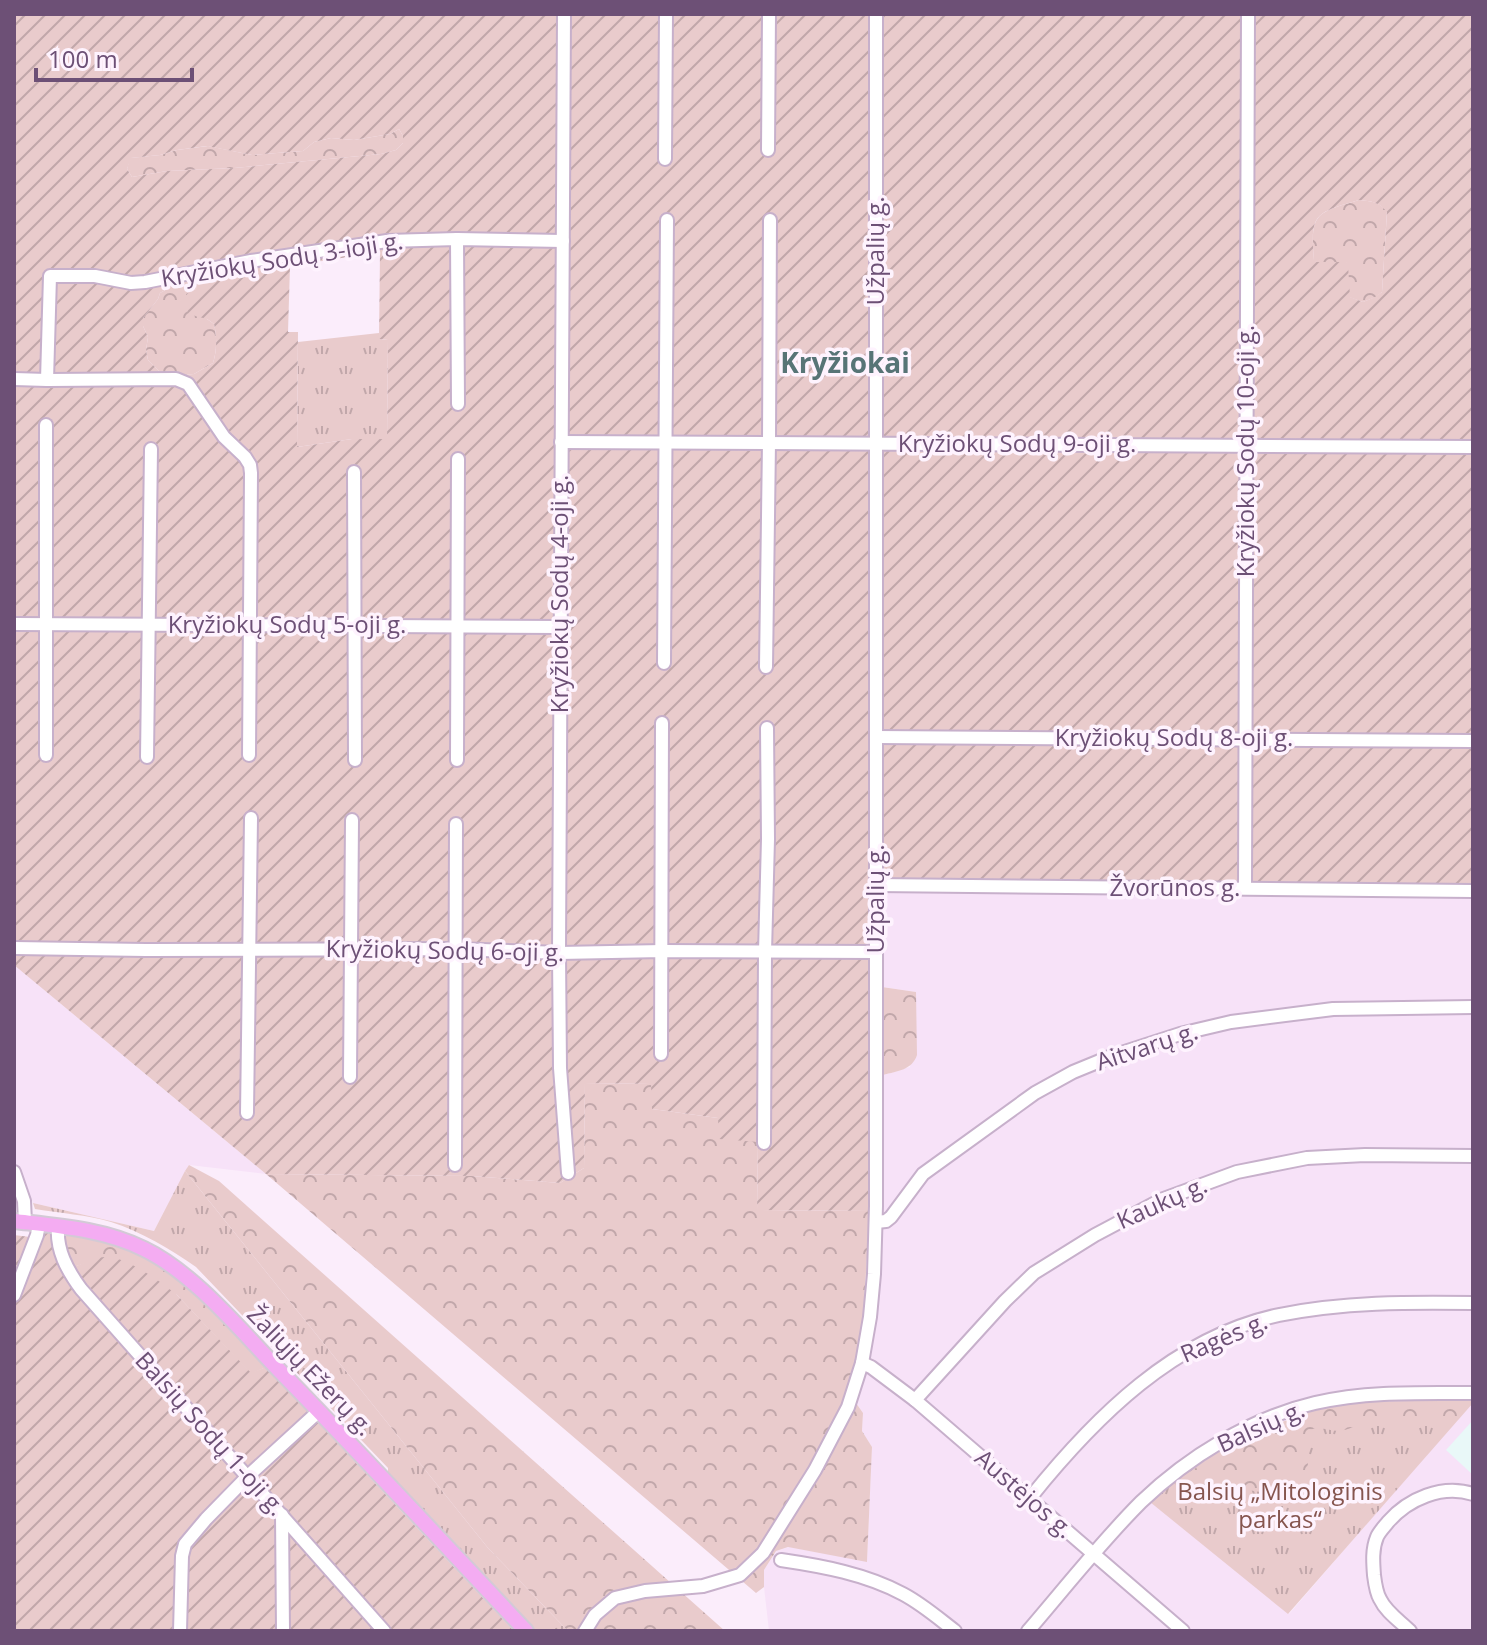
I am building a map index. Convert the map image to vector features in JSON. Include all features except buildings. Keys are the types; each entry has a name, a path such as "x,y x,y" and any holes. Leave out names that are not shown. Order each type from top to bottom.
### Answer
{"main road":[{"name":"Žaliųjų Ežerų g.","path":"26,1223 58,1226 126,1241 145,1249 189,1279 319,1411 526,1631"}],"street":[{"name":"Kryžiokų Sodų 4-oji g.","path":"564,14 559,953 560,1068 568,1173"},
{"path":"665,159 666,14"},
{"path":"768,150 769,14"},
{"name":"Užpalių g.","path":"585,1631 595,1615 615,1598 645,1591 703,1586 740,1575 763,1553 832,1439 848,1407 862,1363 873,1298 876,1222 876,14"},
{"name":"Kryžiokų Sodų 10-oji g.","path":"1245,888 1248,14"},
{"path":"664,663 667,220"},
{"path":"766,667 770,220"},
{"path":"457,239 458,404"},
{"name":"Kryžiokų Sodų 3-ioji g.","path":"47,380 50,276 95,276 131,283 387,241 563,241"},
{"path":"14,379 176,379 188,384 224,437 245,457 250,465 249,755"},
{"path":"46,425 46,755"},
{"name":"Kryžiokų Sodų 9-oji g.","path":"561,442 1473,447"},
{"path":"147,757 151,449"},
{"path":"457,760 458,459"},
{"path":"354,472 355,760"},
{"name":"Kryžiokų Sodų 5-oji g.","path":"14,624 560,627"},
{"path":"661,1054 662,723"},
{"path":"764,1143 767,728"},
{"name":"Kryžiokų Sodų 8-oji g.","path":"876,737 1473,741"},
{"path":"247,1113 251,818"},
{"path":"350,1077 352,820"},
{"path":"455,1165 456,824"},
{"name":"Žvorūnos g.","path":"876,885 1473,891"},
{"name":"Kryžiokų Sodų 6-oji g.","path":"14,948 455,949 559,953 876,952"},
{"name":"Aitvarų g.","path":"876,1222 884,1222 891,1217 923,1174 1035,1093 1073,1072 1112,1056 1180,1034 1231,1022 1333,1009 1473,1007"},
{"name":"Kaukų g.","path":"915,1400 1034,1273 1095,1235 1161,1200 1237,1172 1307,1158 1473,1156"},
{"path":"14,1172 24,1201 26,1223 37,1235 14,1295"},
{"name":"Balsių Sodų 1-oji g.","path":"58,1226 58,1242 64,1264 81,1289 384,1631"},
{"name":"Ragės g.","path":"1030,1498 1086,1435 1151,1374 1204,1342 1254,1322 1303,1311 1383,1303 1473,1303"},
{"name":"Austėjos g.","path":"862,1363 915,1400 1183,1631"},
{"name":"Balsių g.","path":"1028,1631 1139,1504 1170,1478 1229,1438 1285,1411 1315,1403 1385,1394 1473,1393"},
{"path":"180,1631 185,1544 248,1476 319,1411"},
{"path":"1410,1631 1380,1599 1375,1585 1373,1553 1377,1535 1406,1505 1419,1498 1450,1491 1473,1494"},
{"path":"282,1515 283,1631"},
{"path":"781,1560 883,1584 919,1603 955,1631"}],"shaded area":[{"path":"882,891 1473,891 1473,1631 769,1631 764,1570 776,1551 789,1547 867,1561 872,1447 862,1431 863,1413 856,1403 871,1354 878,1305 883,1075 910,1067 916,992 882,987","holes":["1308,1411 1442,1423 1437,1442 1289,1614 1151,1502 1173,1482 1243,1439"]},
{"path":"14,965 266,1174 189,1165 154,1231 33,1203 22,1178 14,1176"},
{"path":"1473,1420 1473,1475 1446,1450"}],"green space":[{"path":"14,14 1473,14 1473,889 872,890 870,1211 757,1210 758,1142 719,1139 718,1118 652,1109 651,1084 585,1083 584,1168 560,1183 472,1176 266,1174 14,965","holes":["399,129 403,143 396,150 381,154 167,171 132,177 127,169 131,158 207,146 252,155 303,151 314,142 331,138 354,140 390,134","1359,200 1378,204 1387,212 1382,292 1363,302 1350,297 1346,262 1314,260 1315,224 1318,217 1333,208","380,252 379,339 388,340 387,439 352,439 297,447 298,332 288,332 290,266","185,279 197,283 196,289 186,294 188,314 214,324 216,344 213,363 194,374 160,372 148,360 148,337 143,318 160,293"]},
{"path":"399,129 403,143 396,150 381,154 167,171 132,177 127,169 130,158 177,150 208,146 252,155 303,151 314,142 331,138 354,140 390,134"},
{"path":"1359,200 1374,202 1387,211 1382,292 1363,302 1349,297 1346,262 1314,261 1313,245 1318,217 1333,208"},
{"path":"185,279 197,283 196,289 186,295 214,324 216,344 213,363 194,374 160,372 148,360 148,337 143,318 160,293"},
{"path":"379,333 379,339 388,340 387,439 352,439 297,447 298,342"},
{"path":"882,987 916,992 917,1055 908,1067 883,1075"},
{"path":"585,1083 652,1084 652,1109 718,1118 758,1142 757,1210 870,1211 864,1303 878,1305 871,1354 856,1403 863,1413 862,1431 872,1447 867,1562 788,1547 776,1551 764,1570 764,1587 756,1593 266,1174 472,1176 560,1183 584,1168"},
{"path":"189,1165 219,1181 725,1631 568,1631 488,1548 185,1171"},
{"path":"185,1171 488,1548 568,1631 535,1631 388,1474 388,1468 196,1267 122,1226 35,1209 33,1203 154,1231"},
{"path":"55,1231 95,1237 152,1258 188,1287 266,1367 251,1374 177,1295 106,1257 73,1267"},
{"path":"55,1231 68,1264 73,1267 104,1257 132,1265 177,1295 251,1373 266,1367 514,1631 14,1631 14,1235 30,1237"},
{"path":"1464,1400 1457,1417 1438,1423 1376,1420 1344,1430 1312,1429 1308,1431 1308,1464 1304,1479 1282,1490 1253,1491 1222,1479 1191,1489 1173,1482 1243,1439 1308,1411 1363,1402"},
{"name":"Balsių „Mitologinis parkas“","path":"1473,1400 1288,1614 1150,1502 1212,1456 1272,1425 1363,1402"}],"district":[{"name":"Kryžiokai","path":"845,363"}]}
